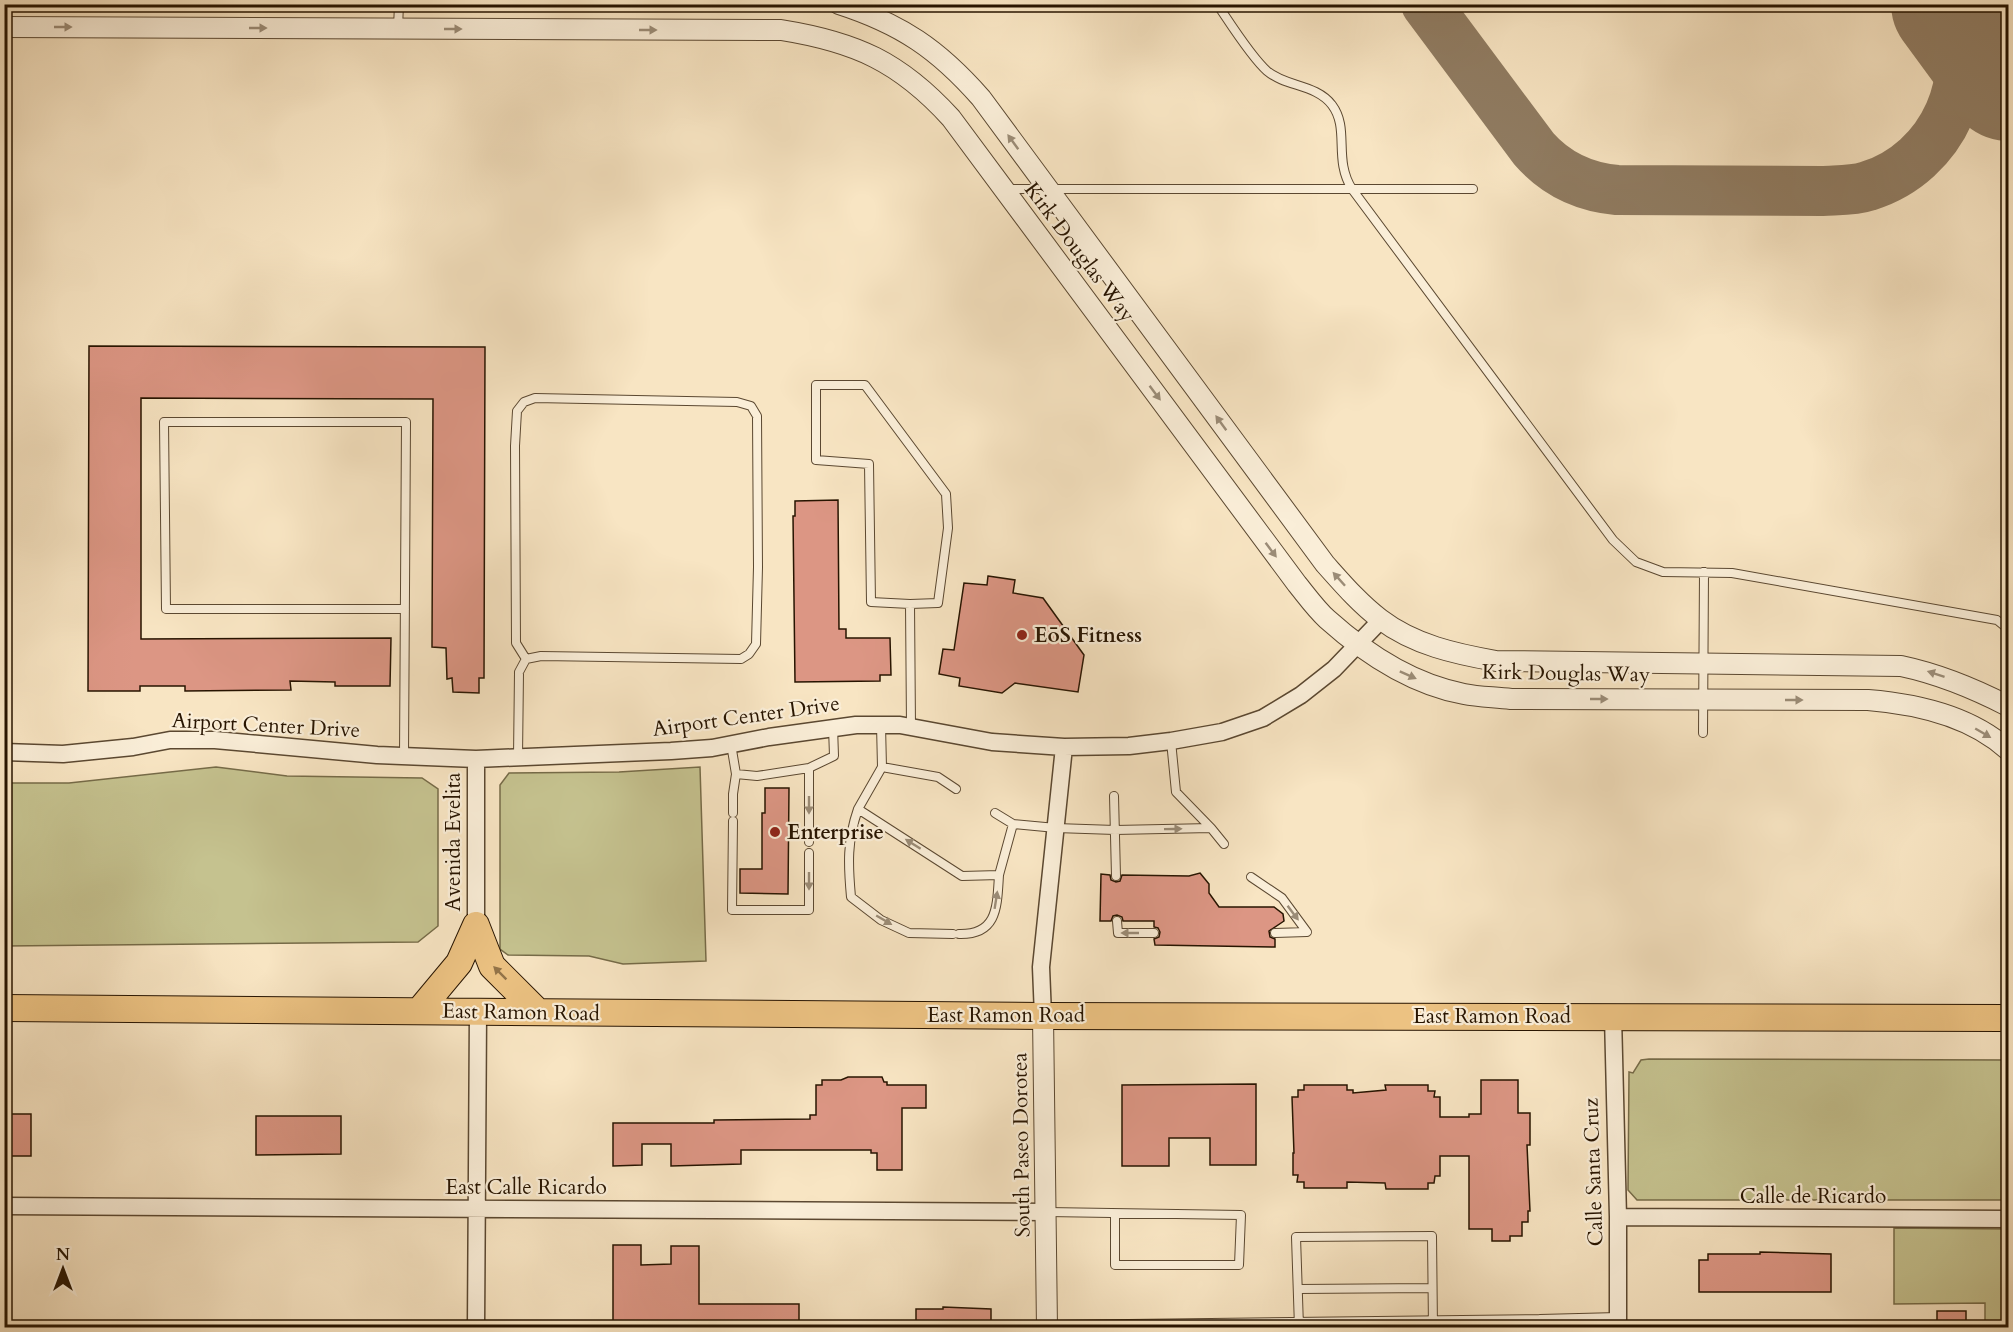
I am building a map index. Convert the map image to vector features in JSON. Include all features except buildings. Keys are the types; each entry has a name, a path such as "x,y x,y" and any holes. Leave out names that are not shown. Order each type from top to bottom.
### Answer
{"main road":[{"path":"419,1011 459,963 476,925"},
{"path":"476,925 492,966 538,1012"},
{"name":"East Ramon Road","path":"4,1008 1043,1016 2008,1018"}],"street":[{"name":"Kirk Douglas Way","path":"839,4 886,22 914,36 962,76 981,98 1325,564 1353,595 1381,620 1402,633 1427,645 1496,661 1900,666 1930,672 1957,681 2008,706"},
{"name":"Kirk Douglas Way","path":"4,27 781,30 843,43 872,55 903,74 931,96 951,118 1296,584 1325,617 1358,645 1391,668 1424,682 1464,694 1511,699 1868,700 1903,703 1937,711 1969,725 2008,750"},
{"name":"Airport Center Drive","path":"4,752 63,754 133,747 170,740 215,740 301,749 476,759 671,752 856,725 911,727 992,742 1064,747 1129,746 1222,732 1263,718 1301,695 1334,669 1381,620"},
{"name":"South Paseo Dorotea","path":"1047,1326 1047,1212 1041,967 1064,747"},
{"name":"Avenida Evelita","path":"476,759 476,925"},
{"path":"476,1328 478,1012"},
{"name":"Calle Santa Cruz","path":"1613,1016 1618,1322"},
{"name":"East Calle Ricardo","path":"4,1206 1047,1212"},
{"name":"Calle de Ricardo","path":"1618,1217 2008,1219"}],"lane":[{"path":"398,28 399,4"},
{"path":"1216,4 1266,71 1284,81 1317,92 1332,105 1340,122 1342,169 1352,189 1613,540 1636,562 1663,572 1732,573 1755,576 1974,615 1997,620 2008,629"},
{"path":"1003,189 1473,189"},
{"path":"816,385 864,385 946,494 948,528 938,603 909,604 871,602 869,464 816,460 816,385"},
{"path":"535,398 654,400 737,402 751,406 756,416 758,567 756,644 749,654 741,659 541,656 526,659 516,643 514,602 515,446 517,411 524,402 535,398"},
{"path":"404,756 405,609 406,422 164,422 166,609 405,609"},
{"path":"1703,733 1704,572"},
{"path":"909,604 911,727"},
{"path":"518,757 519,672 526,659"},
{"path":"882,725 882,767 858,809 850,832 848,870 851,897 882,920 909,933 972,934 990,923 994,915 999,875 1013,824"},
{"path":"736,774 756,776 809,768 834,756 833,728"},
{"path":"1171,741 1172,793 1211,828 1224,844"},
{"path":"731,744 736,774 733,794 732,910 809,910 809,854"},
{"path":"882,767 938,777 956,789"},
{"path":"809,768 809,842"},
{"path":"1114,796 1116,876"},
{"path":"858,809 962,876 999,875"},
{"path":"995,813 1013,824 1056,828 1115,830 1211,828"},
{"path":"1251,877 1282,898 1307,932 1275,933"},
{"path":"1117,921 1118,933 1154,933"},
{"path":"1047,1212 1241,1215 1239,1265 1116,1265 1116,1214"},
{"path":"1299,1325 1296,1237 1420,1236 1431,1236 1432,1324"},
{"path":"1298,1289 1432,1288"},
{"path":"1047,1326 1618,1322"}],"shaded area":[{"path":"216,767 287,776 422,778 438,789 438,926 418,942 5,946 5,783 69,783"},
{"path":"700,767 706,961 623,964 589,956 508,955 500,949 500,785 509,773 619,772"},
{"path":"1641,1060 2008,1060 2008,1200 1637,1200 1628,1190 1629,1072 1633,1073"},
{"path":"1894,1228 2008,1229 2008,1327 1985,1327 1985,1303 1894,1304"}],"taxiway":[{"path":"1426,4 1534,149 1552,166 1571,178 1593,186 1617,190 1822,191 1862,188 1894,174 1917,158 1936,137 1949,113 1958,87 1960,59 1957,31 1946,4"},
{"path":"1970,4 2008,28"}],"runway":[{"path":"1953,4 2008,79"}],"place":[{"name":"EōS Fitness","path":"1022,635"},
{"name":"Enterprise","path":"775,832"}]}
